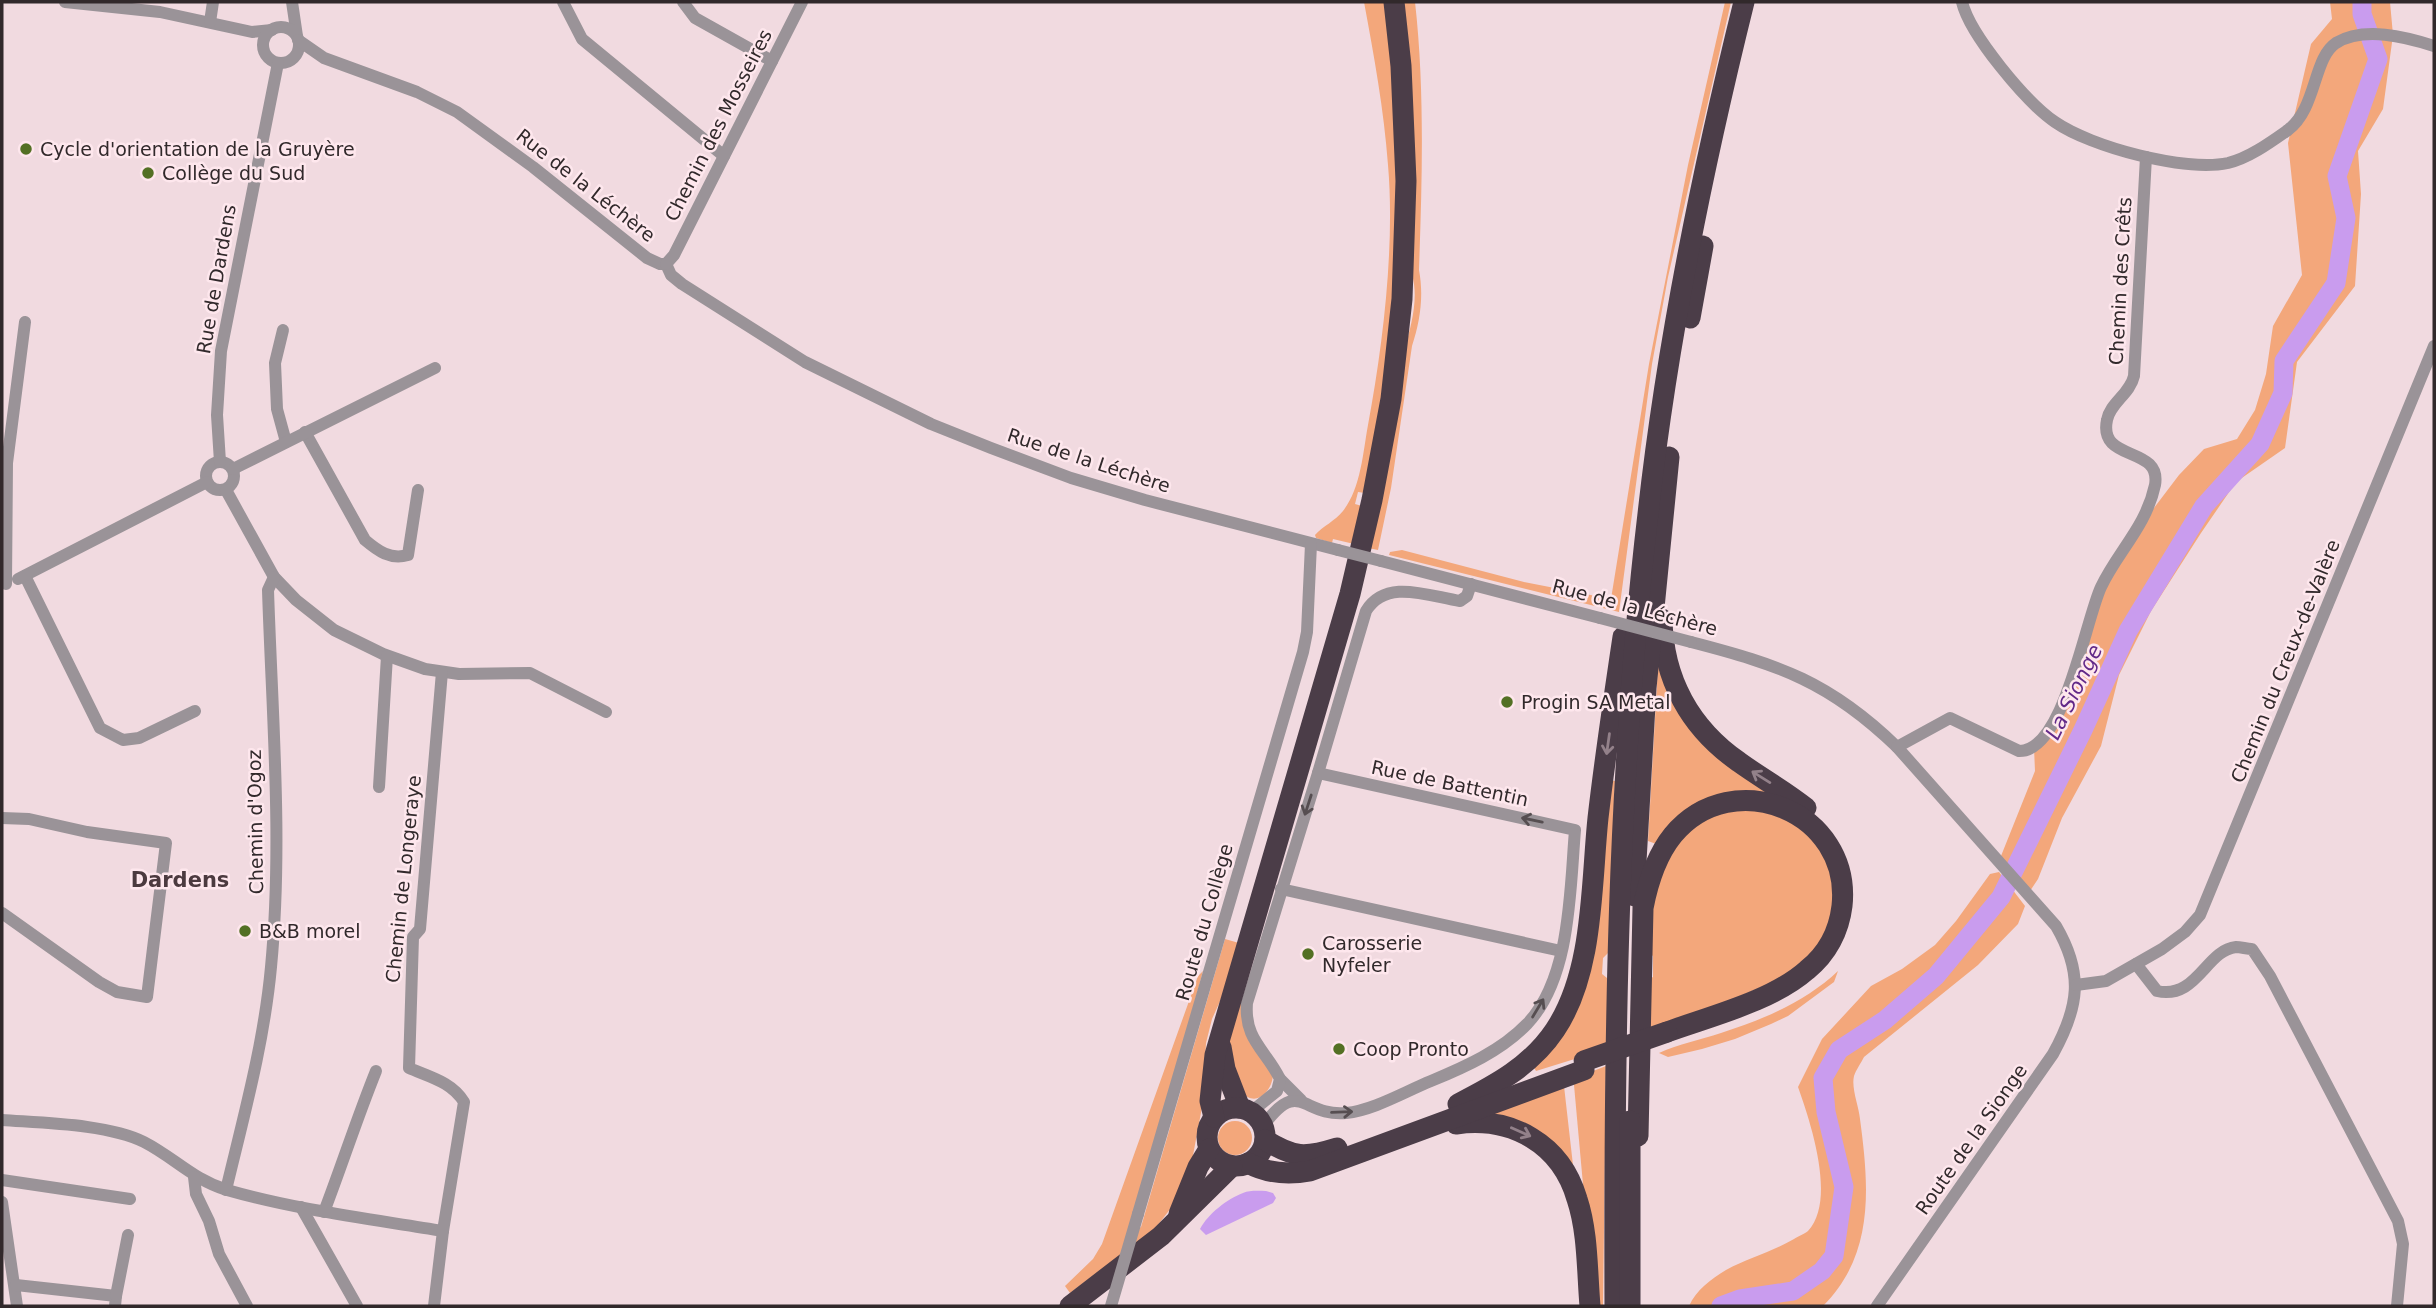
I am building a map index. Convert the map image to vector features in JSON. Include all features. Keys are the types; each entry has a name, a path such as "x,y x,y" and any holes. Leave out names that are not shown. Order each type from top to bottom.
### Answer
{"highway":[{"path":"1214,1117 1210,1101 1212,1069 1347,604 1373,500 1389,412 1402,299 1405,239 1404,124 1394,2"},
{"path":"1458,1104 1513,1073 1545,1044 1567,1010 1578,979 1588,922 1655,360 1705,122 1734,2"},
{"path":"1615,1306 1622,849 1639,599 1654,463 1682,279 1715,120 1744,2"},
{"path":"1630,1306 1632,934 1646,688 1660,539 1681,372 1702,251 1757,2"},
{"path":"1584,1066 1458,1104 1312,1156 1288,1153 1255,1121 1231,1108 1214,1117 1206,1132 1209,1149 1219,1161 1272,1172 1310,1171 1430,1128 1666,1036 1767,1004 1811,979 1828,963 1843,938 1849,916 1852,893 1844,857 1822,823 1796,800 1720,748 1698,726 1683,704 1669,671 1664,644 1660,539"},
{"path":"1639,1306 1639,1016 1643,908 1647,887 1659,857 1672,836 1688,820 1707,808 1730,802 1756,800 1798,815 1825,840 1840,872 1841,909 1838,925 1828,947 1806,971 1780,988 1666,1036"},
{"path":"1070,1306 1161,1236 1240,1165 1258,1156 1255,1121 1225,1069 1221,1037"},
{"path":"1430,1128 1474,1122 1496,1123 1527,1133 1552,1153 1565,1170 1578,1200 1590,1306"},
{"path":"1174,1223 1190,1191 1198,1167 1209,1149"}],"street":[{"path":"65,2 160,12 240,30 288,29 298,38"},
{"path":"210,22 213,2"},
{"path":"563,2 582,39 724,156"},
{"path":"683,2 695,18 772,61"},
{"name":"Chemin des Mosseires","path":"666,264 674,255 802,2"},
{"path":"1962,2 1967,17 1982,41 2028,98 2055,121 2081,136 2146,157 2208,165 2232,162 2255,151 2296,123 2308,103 2328,52 2338,43 2357,36 2387,34 2434,46"},
{"path":"240,30 259,45 266,55 284,62 298,52 291,3"},
{"path":"266,55 263,44 287,14 291,3"},
{"name":"Rue de la Léchère","path":"298,38 313,52 336,63 416,92 457,112 533,166 647,258 666,264 671,275 682,284 805,362 931,424 1071,478 1145,500 1749,657 1785,669 1818,685 1870,721 1897,747 2056,926 2075,969 2076,985"},
{"name":"Rue de la Léchère","path":"284,62 336,63"},
{"name":"Rue de Dardens","path":"220,462 217,415 221,351 284,62"},
{"name":"Chemin des Crêts","path":"1897,747 1951,718 2019,751 2037,746 2051,728 2067,692 2099,589 2138,529 2154,486 2155,475 2150,464 2144,459 2115,447 2106,427 2110,412 2127,392 2134,376 2146,157"},
{"path":"25,323 7,463 4,586 207,482"},
{"path":"283,330 275,363 277,409 286,442"},
{"name":"Chemin du Creux-de-Valère","path":"2076,985 2106,981 2185,932 2200,915 2434,346"},
{"path":"233,469 435,368"},
{"path":"305,432 365,540 380,552 397,558 408,555 418,490"},
{"path":"220,462 233,469 234,481 226,490 215,490 207,482 208,469 213,464 220,462"},
{"path":"226,490 274,577 296,600 334,631 387,656 425,669 459,674 530,673 606,712"},
{"name":"Route du Collège","path":"1111,1306 1303,652 1307,632 1311,544"},
{"path":"24,576 100,728 123,740 139,738 195,712"},
{"name":"Chemin d'Ogoz","path":"226,1190 260,1052 271,967 277,883 268,590 274,577"},
{"path":"1301,1100 1280,1079 1252,1037 1246,1009 1366,611 1379,596 1398,591 1460,601 1467,596 1471,584"},
{"path":"379,787 387,656"},
{"name":"Chemin de Longeraye","path":"434,1306 464,1102 457,1091 447,1083 409,1068 413,937 420,929 442,671"},
{"name":"Rue de Battentin","path":"1301,1100 1332,1113 1358,1111 1478,1059 1513,1036 1534,1016 1548,990 1567,925 1575,830 1318,773"},
{"path":"2,818 29,819 122,838 166,843 147,997 117,992 99,982 2,913"},
{"path":"1281,889 1561,951"},
{"path":"2136,964 2157,991 2169,994 2186,986 2215,958 2234,947 2252,949 2270,976 2398,1221 2403,1244 2397,1306"},
{"name":"Route de la Sionge","path":"1877,1306 2053,1054 2070,1021 2075,1004 2076,985"},
{"path":"324,1212 349,1146 353,1126 376,1071"},
{"path":"1255,1121 1277,1090 1280,1079"},
{"path":"1255,1121 1281,1105 1301,1100"},
{"path":"2,1120 119,1132 163,1153 194,1177 226,1190 324,1212 443,1231"},
{"path":"194,1177 196,1194 209,1221 219,1254 247,1306"},
{"path":"2,1180 130,1199"},
{"path":"2,1202 18,1306"},
{"path":"301,1207 357,1306"},
{"path":"16,1284 115,1301 128,1235"}],"shaded area":[{"path":"1364,2 1386,2 1394,93 1397,230 1387,367 1365,493 1358,492 1355,504 1362,506 1354,544 1333,539 1332,543 1316,538 1315,535 1343,511 1358,481 1383,329 1389,261 1390,196 1381,103"},
{"path":"1402,2 1415,2 1418,35 1422,136 1419,270 1421,299 1391,488 1378,550 1368,548 1414,302"},
{"path":"1725,2 1731,2 1668,277 1652,364 1619,612 1389,555 1390,552 1402,550 1524,582 1611,599 1649,364 1688,165"},
{"path":"2330,2 2390,2 2393,35 2383,109 2358,151 2361,194 2355,286 2297,362 2285,448 2236,482 2151,611 2119,675 2101,746 2062,818 2038,879 2028,894 1999,861 2035,771 2034,748 2045,738 2095,602 2138,529 2179,475 2204,449 2237,439 2255,410 2266,374 2273,326 2302,275 2288,143 2311,44 2332,19"},
{"path":"1659,649 1669,684 1782,795 1752,796 1659,845 1648,841"},
{"path":"1608,780 1615,781 1608,953 1603,958 1602,974 1607,978 1607,1049 1536,1071 1532,1064 1559,1033"},
{"path":"1725,809 1769,809 1806,829 1829,862 1836,902 1824,940 1788,976 1647,1035 1648,980 1653,977 1653,956 1649,953 1650,919 1661,868 1689,827"},
{"path":"1999,872 2025,906 2018,924 1978,965 1864,1057 1855,1074 1853,1081 1863,1144 1866,1194 1860,1242 1840,1286 1823,1306 1689,1306 1700,1290 1720,1273 1786,1244 1808,1231 1816,1217 1821,1181 1814,1139 1798,1087 1822,1039 1871,986 1902,969 1935,945 1990,874"},
{"path":"1225,939 1239,943 1206,1043 1203,1102 1191,1166 1181,1195 1154,1230 1070,1293 1065,1286 1093,1259 1102,1244 1198,976 1203,971 1132,1233 1141,1227"},
{"path":"1838,971 1834,982 1788,1016 1771,1024 1702,1049 1668,1057 1659,1053 1768,1015 1798,1001"},
{"path":"1239,1001 1243,1002 1273,1075 1270,1087 1257,1098 1246,1096 1241,1091 1229,1054 1230,1034"},
{"path":"1606,1066 1603,1306 1594,1306 1574,1085 1575,1078"},
{"path":"1564,1086 1574,1174 1568,1167 1478,1117"},
{"path":"1235,1121 1247,1126 1252,1138 1247,1150 1235,1155 1223,1150 1218,1138 1223,1126"},
{"path":"1246,1192 1273,1193 1276,1198 1273,1203 1206,1235 1200,1229 1218,1208 1231,1199"}],"waterway":[{"name":"La Sionge","path":"1721,1306 1740,1299 1793,1291 1822,1271 1834,1256 1844,1187 1826,1112 1823,1078 1839,1050 1885,1020 1936,976 2001,897 2128,631 2204,506 2260,444 2283,393 2284,361 2336,283 2346,218 2337,176 2378,59 2362,14 2362,2"}],"place":[{"name":"Cycle d'orientation de la Gruyère","path":"26,149"},
{"name":"Collège du Sud","path":"148,173"},
{"name":"Progin SA Metal","path":"1507,702"},
{"name":"B&B morel","path":"245,931"},
{"name":"Carosserie Nyfeler","path":"1308,954"},
{"name":"Coop Pronto","path":"1339,1049"}],"district":[{"name":"Dardens","path":"180,880"}]}
